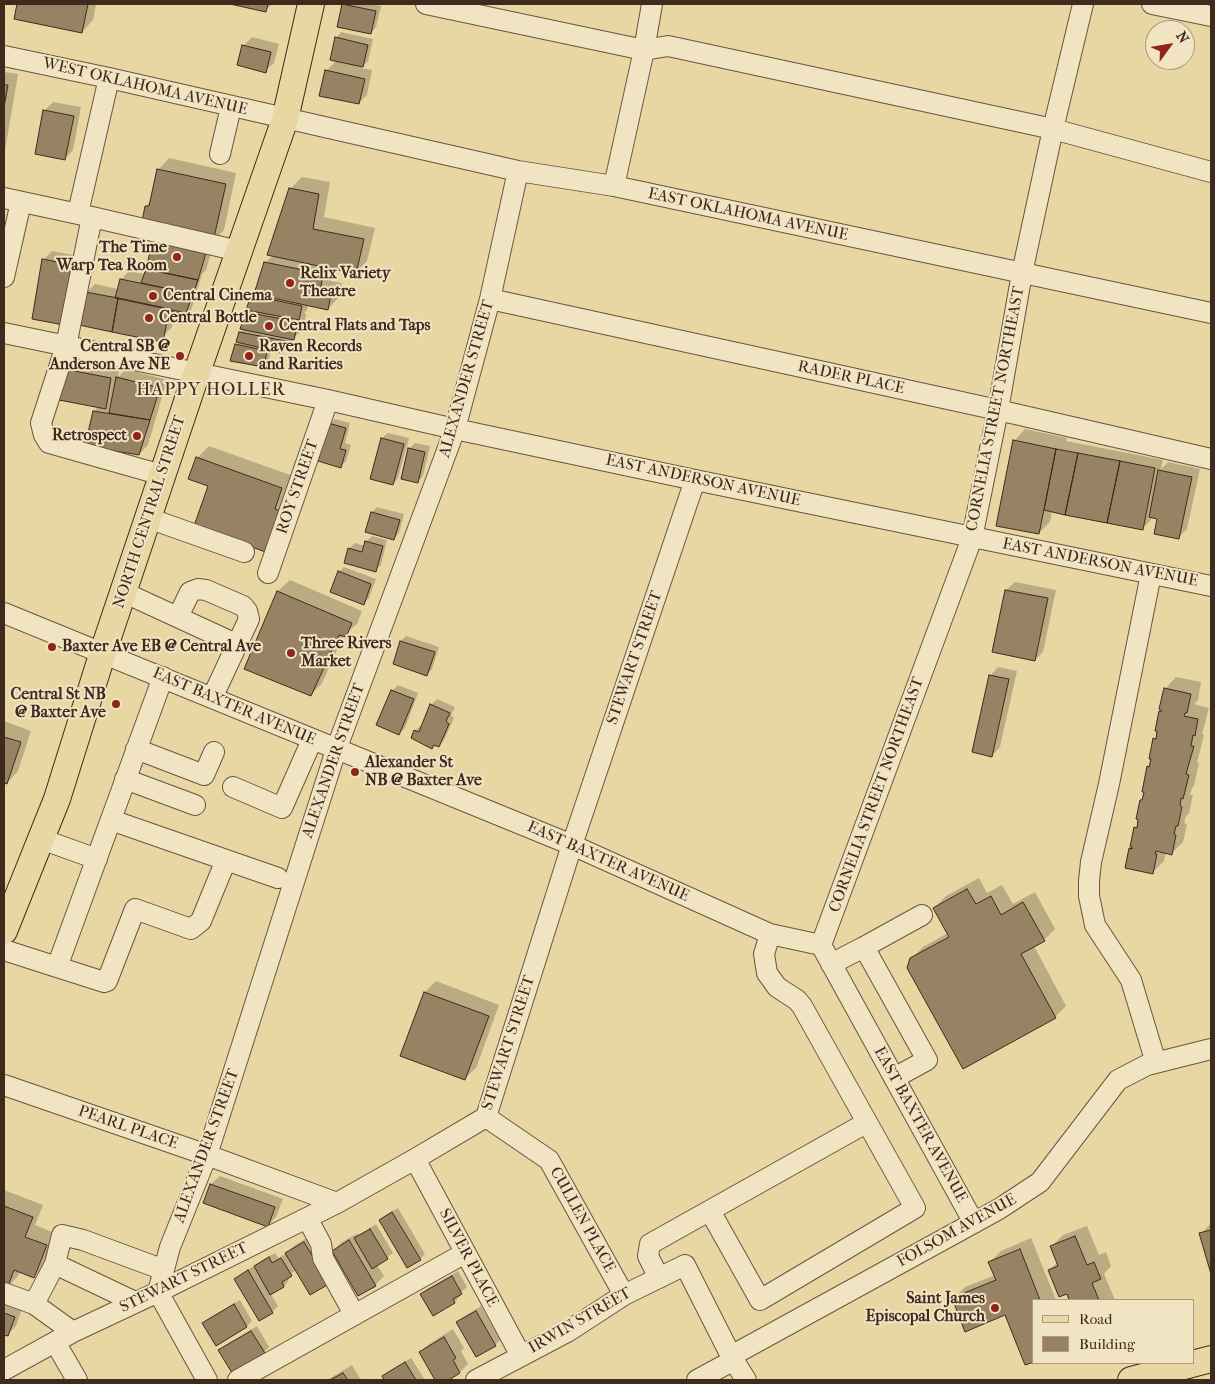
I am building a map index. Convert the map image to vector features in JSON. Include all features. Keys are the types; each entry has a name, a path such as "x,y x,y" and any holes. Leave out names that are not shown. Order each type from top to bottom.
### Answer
{"main road":[{"name":"NORTH CENTRAL STREET","path":"4,931 57,799 103,652 162,475 286,119 311,4"},
{"path":"1132,1380 1211,1360"}],"street":[{"path":"426,4 644,50 668,46 1053,128 1211,172"},
{"path":"614,186 644,50 652,4"},
{"name":"CORNELIA STREET NORTHEAST","path":"821,945 972,538 998,410 1022,273 1053,128 1083,4"},
{"path":"1152,4 1211,16"},
{"name":"WEST OKLAHOMA AVENUE","path":"4,56 286,119"},
{"path":"109,78 85,215 66,346 41,423 44,435 49,443 162,475"},
{"path":"220,154 231,107"},
{"name":"EAST OKLAHOMA AVENUE","path":"286,119 518,170 614,186 1211,313"},
{"name":"ALEXANDER STREET","path":"158,1292 170,1247 207,1155 336,750 455,429 490,299 518,170"},
{"path":"4,277 12,200 239,251"},
{"name":"RADER PLACE","path":"490,299 998,410 1211,459"},
{"name":"EAST ANDERSON AVENUE","path":"4,333 197,372 695,480 1211,586"},
{"name":"ROY STREET","path":"268,574 328,400"},
{"name":"STEWART STREET","path":"4,1370 73,1332 337,1203 415,1160 486,1117 572,845 695,480"},
{"path":"148,518 244,552"},
{"path":"1151,574 1109,784 1090,862 1089,896 1095,924 1131,980 1152,1064"},
{"path":"178,617 190,592 198,589 206,590 243,606 247,611 249,618 212,698"},
{"path":"123,592 238,644"},
{"name":"EAST BAXTER AVENUE","path":"4,613 572,845 770,934 821,945 974,1223"},
{"path":"57,967 163,677"},
{"path":"233,787 282,808 312,740"},
{"path":"136,749 204,775 214,752"},
{"path":"125,779 195,805"},
{"path":"111,820 278,878"},
{"path":"41,839 97,858"},
{"path":"4,950 104,982 107,981 135,909 191,929 201,921 226,860"},
{"path":"831,964 922,915"},
{"path":"710,1211 760,1300 915,1208 802,1006 797,1000 777,987 767,973 764,954 770,934"},
{"path":"864,947 927,1060 894,1078"},
{"name":"FOLSOM AVENUE","path":"697,1380 736,1370 974,1223 999,1210 1040,1182 1118,1080 1152,1064 1211,1049"},
{"name":"PEARL PLACE","path":"4,1085 207,1155 337,1203"},
{"name":"CULLEN PLACE","path":"486,1117 549,1160 624,1295"},
{"path":"659,1278 648,1256 650,1244 866,1123"},
{"name":"SILVER PLACE","path":"415,1160 521,1356"},
{"path":"307,1218 322,1244 323,1258 354,1314"},
{"path":"34,1304 55,1264 62,1235 83,1240 164,1270"},
{"path":"238,1380 465,1253"},
{"path":"55,1264 135,1302"},
{"name":"IRWIN STREET","path":"481,1379 567,1332 624,1295 685,1265 736,1370"},
{"path":"158,1292 207,1380"},
{"path":"4,1293 34,1304 73,1332"},
{"path":"55,1342 77,1380"}],"building":[{"path":"17,4 88,4 82,33 14,19"},
{"path":"230,4 268,4 266,12"},
{"path":"342,4 376,11 371,34 337,27"},
{"path":"335,37 368,45 363,67 330,60"},
{"path":"242,45 271,52 266,73 237,65"},
{"path":"325,70 365,79 359,104 319,96"},
{"path":"4,85 8,85 4,107"},
{"path":"43,110 74,116 65,160 35,154"},
{"path":"157,169 226,184 213,242 141,227 145,206 149,206"},
{"path":"289,188 319,194 313,229 364,239 356,274 267,255"},
{"name":"The Time Warp Tea Room","path":"154,235 208,246 198,280 146,269"},
{"path":"42,259 75,265 64,325 32,319"},
{"name":"Relix Variety Theatre","path":"264,262 323,274 320,292 331,294 328,310 254,294"},
{"path":"146,269 198,280 193,294 141,283"},
{"name":"Central Cinema","path":"120,279 193,294 186,313 115,298"},
{"path":"85,292 118,298 112,332 79,325"},
{"path":"251,295 302,306 299,320 246,310"},
{"name":"Central Bottle","path":"118,298 170,309 170,311 184,314 182,324 167,321 164,337 156,341 112,332"},
{"name":"Central Flats and Taps","path":"246,312 298,322 294,340 240,329"},
{"path":"239,332 286,341 283,353 236,342"},
{"name":"Raven Records and Rarities","path":"235,344 267,351 264,367 230,361"},
{"path":"64,369 111,378 106,409 59,400"},
{"path":"116,377 160,388 150,420 109,413"},
{"path":"93,411 150,420 139,455 85,446"},
{"path":"328,423 346,428 340,449 346,450 341,468 318,461"},
{"path":"381,438 404,444 393,485 370,479"},
{"path":"1013,440 1056,449 1039,534 996,526"},
{"path":"408,448 425,452 418,483 401,479"},
{"path":"1056,449 1078,453 1065,515 1044,510"},
{"path":"1078,453 1120,461 1107,523 1065,515"},
{"path":"196,457 282,488 275,509 285,513 271,554 194,526 208,486 188,479"},
{"path":"1120,461 1155,468 1143,530 1107,523"},
{"path":"1158,470 1192,477 1179,539 1154,534 1157,519 1149,517"},
{"path":"371,512 400,520 394,540 365,532"},
{"path":"365,541 383,546 376,572 344,563 348,548 362,552"},
{"path":"338,571 371,584 364,605 330,592"},
{"path":"1005,590 1048,598 1035,661 992,652"},
{"name":"Three Rivers Market","path":"277,591 352,623 346,637 339,635 311,696 244,669"},
{"path":"400,641 435,652 427,676 393,664"},
{"path":"989,675 1009,679 992,757 972,752"},
{"path":"1164,688 1191,694 1187,713 1184,716 1198,719 1191,746 1194,746 1186,774 1189,775 1183,799 1181,798 1180,806 1182,807 1178,826 1176,826 1174,834 1176,835 1172,855 1156,851 1153,874 1125,868 1129,848 1132,849 1130,847 1134,827 1137,828 1138,820 1136,819 1140,800 1142,800 1144,792 1142,792 1147,766 1149,767 1151,759 1149,759 1153,738 1156,739 1157,731 1155,731 1159,711 1162,711 1159,709"},
{"path":"391,690 414,699 399,735 376,725"},
{"path":"430,704 450,713 446,721 449,724 439,747 434,745 432,749 411,738 414,730 419,732"},
{"path":"4,737 21,742 7,784 4,783"},
{"path":"967,889 976,904 991,896 1001,915 1023,902 1045,941 1021,954 1056,1018 963,1069 907,968 910,958 949,937 933,908"},
{"path":"424,992 489,1016 465,1080 400,1056"},
{"path":"210,1184 275,1207 268,1227 203,1203"},
{"path":"4,1206 33,1217 25,1237 47,1245 34,1278 14,1270 7,1289 4,1288"},
{"path":"392,1212 421,1260 407,1268 379,1220"},
{"path":"370,1229 388,1259 372,1269 354,1238"},
{"path":"1211,1230 1211,1274 1199,1233"},
{"path":"1075,1236 1087,1265 1094,1262 1101,1279 1092,1283 1099,1299 1069,1299 1067,1294 1059,1297 1048,1270 1058,1266 1050,1246"},
{"path":"349,1240 376,1286 358,1296 332,1251"},
{"path":"304,1242 329,1284 310,1295 285,1253"},
{"name":"Saint James Episcopal Church","path":"1020,1249 1040,1299 1032,1299 1032,1363 1025,1365 1005,1315 965,1332 952,1298 996,1280 988,1262"},
{"path":"269,1257 272,1263 281,1258 292,1276 282,1282 284,1287 270,1295 254,1266"},
{"path":"248,1270 273,1313 259,1321 234,1279"},
{"path":"452,1276 462,1294 453,1299 455,1303 433,1316 420,1294"},
{"path":"234,1304 247,1327 216,1346 202,1323"},
{"path":"476,1311 496,1346 476,1357 456,1322"},
{"path":"4,1313 15,1317 8,1336 4,1335"},
{"path":"251,1331 265,1353 232,1373 218,1350"},
{"path":"444,1337 456,1358 453,1360 460,1373 449,1380 435,1380 419,1352"},
{"path":"405,1362 416,1380 384,1380 382,1376"},
{"path":"343,1373 348,1380 330,1380"}],"place":[{"name":"The Time Warp Tea Room","path":"177,257"},
{"name":"Relix Variety Theatre","path":"290,283"},
{"name":"Central Cinema","path":"153,296"},
{"name":"Central Bottle","path":"149,318"},
{"name":"Central Flats and Taps","path":"269,326"},
{"name":"Central SB @ Anderson Ave NE","path":"180,356"},
{"name":"Raven Records and Rarities","path":"249,356"},
{"name":"Retrospect","path":"137,436"},
{"name":"Baxter Ave EB @ Central Ave","path":"52,647"},
{"name":"Three Rivers Market","path":"291,653"},
{"name":"Central St NB @ Baxter Ave","path":"116,704"},
{"name":"Alexander St NB @ Baxter Ave","path":"355,772"},
{"name":"Saint James Episcopal Church","path":"995,1308"}],"district":[{"name":"HAPPY HOLLER","path":"211,391"}]}
